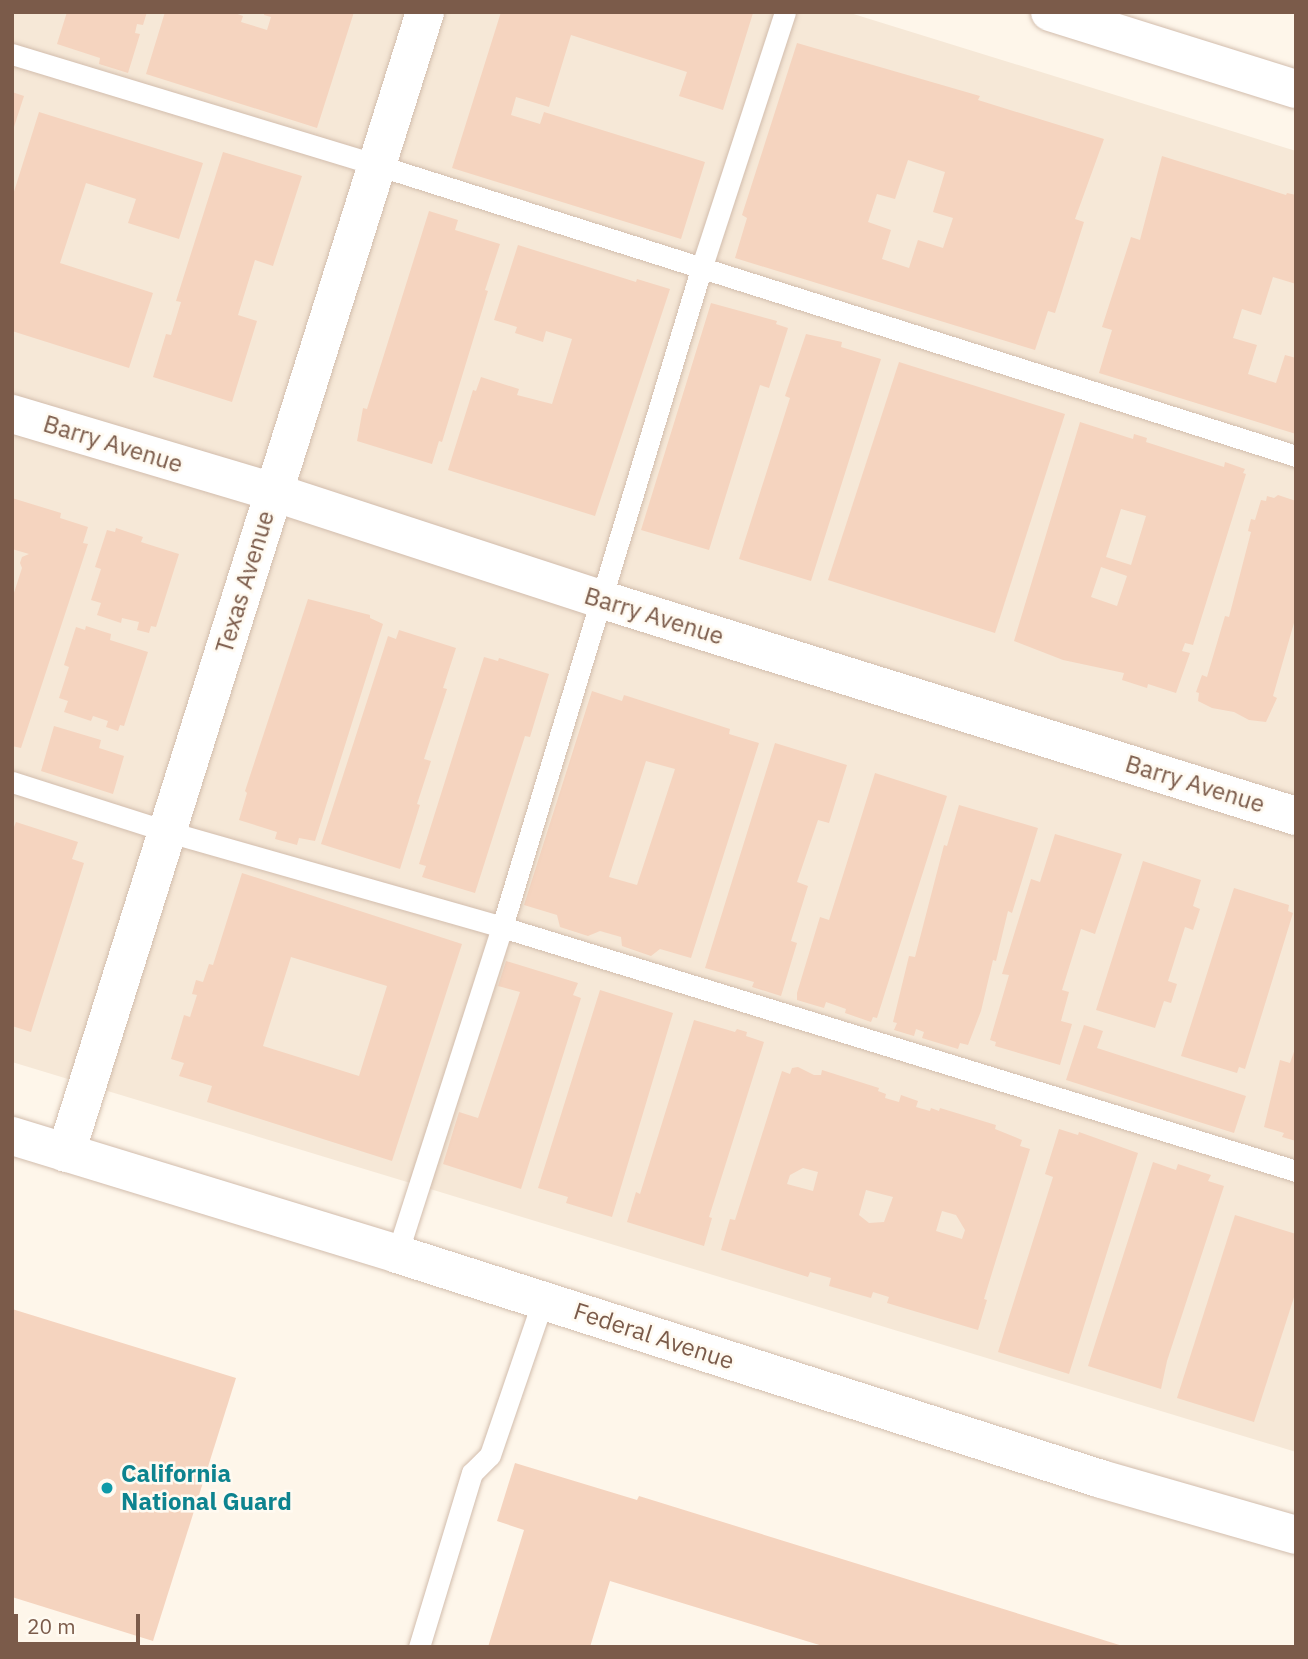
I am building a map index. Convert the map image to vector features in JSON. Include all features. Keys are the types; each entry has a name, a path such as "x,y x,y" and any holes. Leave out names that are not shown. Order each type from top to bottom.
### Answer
{"street":[{"name":"Texas Avenue","path":"66,1153 425,12"},
{"path":"1050,12 1296,89"},
{"name":"Barry Avenue","path":"12,414 273,492 600,599 1296,816"},
{"name":"Federal Avenue","path":"12,1136 397,1254 1101,1479 1296,1535"}],"lane":[{"path":"397,1254 502,927 702,266 785,12"},
{"path":"12,54 377,164 1296,456"},
{"path":"12,782 169,832 502,927 1296,1171"},
{"path":"419,1647 472,1472 490,1455 543,1300"}],"shaded area":[{"path":"12,12 847,12 1296,151 1296,1452 12,1062"}],"building":[{"path":"67,12 147,12 143,25 137,24 135,33 140,34 128,73 99,64 100,58 57,44"},
{"path":"165,12 232,12 243,16 241,22 267,30 271,17 264,15 265,12 354,12 317,128 146,74"},
{"path":"501,12 753,13 723,110 679,96 687,72 571,35 549,107 516,97 511,115 540,124 544,112 705,162 681,239 452,168"},
{"path":"797,43 980,96 978,100 1104,139 1075,219 1084,222 1055,313 1048,311 1035,350 735,258 747,218 742,215","holes":["908,160 945,172 933,212 953,218 943,248 918,240 909,268 882,259 891,230 868,222 877,194 895,199"]},
{"path":"12,92 24,96 13,130 12,130"},
{"path":"39,112 203,163 179,239 128,223 136,199 86,183 60,263 153,293 129,368 12,331 12,198"},
{"path":"223,152 302,176 273,266 255,260 238,315 257,321 232,402 153,377 166,334 171,335 181,302 176,301"},
{"path":"1162,156 1286,195 1296,195 1296,284 1273,277 1261,315 1242,309 1233,338 1257,345 1248,374 1276,383 1285,355 1296,358 1296,434 1099,373 1112,330 1102,327 1131,237 1140,240"},
{"path":"429,211 458,220 455,230 500,244 442,442 439,441 432,464 357,441 363,408 367,409"},
{"path":"518,245 636,282 637,279 670,289 595,516 448,470 473,390 476,391 481,377 519,389 517,395 552,404 572,339 546,331 543,342 515,333 517,327 494,320"},
{"path":"711,303 777,321 776,324 788,328 769,388 760,385 709,550 641,530"},
{"path":"806,334 842,342 841,347 881,359 811,581 739,559 790,398 785,396"},
{"path":"899,362 1065,414 995,633 828,580"},
{"path":"1080,422 1133,439 1134,434 1147,438 1146,442 1224,467 1225,462 1245,469 1243,473 1246,474 1193,645 1185,643 1182,651 1190,653 1176,693 1148,684 1147,688 1122,680 1124,673 1063,660 1014,641","holes":["1121,509 1146,516 1131,565 1106,557","1101,567 1127,576 1117,606 1091,597"]},
{"path":"1278,495 1296,501 1296,616 1273,696 1277,698 1266,722 1249,720 1234,712 1212,708 1198,701 1199,693 1196,692 1202,675 1207,677 1225,616 1229,617 1251,532 1248,531 1251,519 1255,520 1261,500 1266,501 1267,496 1274,498"},
{"path":"12,498 61,513 60,518 88,527 83,543 88,544 21,748 12,746 12,599 22,568 22,557 29,554 12,549"},
{"path":"116,528 143,537 141,542 179,554 156,627 151,626 149,633 137,630 139,622 122,618 121,623 97,615 101,603 91,600 101,569 95,567 107,530 115,532"},
{"path":"308,599 370,615 370,618 383,624 315,841 299,838 297,845 275,839 277,832 239,820 247,793 245,791"},
{"path":"86,626 111,634 110,640 148,652 124,726 120,725 118,731 106,727 108,721 93,716 91,721 64,712 68,701 59,698 69,667 64,665 76,627 85,630"},
{"path":"399,630 456,648 443,688 447,689 424,759 431,761 400,869 321,844 388,636 396,639"},
{"path":"484,657 498,661 499,658 549,674 530,737 525,736 475,893 422,877 426,866 419,864"},
{"path":"592,691 622,701 624,695 730,729 729,734 759,743 691,958 660,949 651,956 622,946 621,937 600,931 588,936 560,927 557,915 524,905","holes":["646,761 675,769 637,885 609,877"]},
{"path":"54,726 101,740 99,748 124,756 113,794 41,771"},
{"path":"775,743 847,765 829,823 818,820 797,882 808,886 791,941 797,943 781,996 752,987 754,982 705,968"},
{"path":"875,773 947,796 877,1018 873,1017 871,1022 845,1013 846,1009 826,1002 824,1008 797,1000 797,993 820,917 829,920"},
{"path":"959,805 1038,828 1012,913 1008,911 981,1011 968,1045 960,1043 958,1049 922,1038 924,1032 916,1029 914,1036 894,1030 897,1023 893,1022 909,956 915,957 944,845 947,846"},
{"path":"16,822 78,842 72,859 84,863 31,1032 12,1026 12,832"},
{"path":"1055,834 1122,854 1095,934 1081,929 1062,990 1069,992 1061,1021 1072,1024 1060,1065 995,1046 996,1042 990,1040 1009,975 1002,974 1031,879 1040,882"},
{"path":"1143,861 1201,880 1193,906 1200,909 1193,930 1185,927 1168,981 1177,984 1171,1003 1164,1001 1155,1028 1096,1010"},
{"path":"242,873 462,944 392,1161 207,1102 212,1086 179,1076 184,1063 171,1059 184,1015 190,1017 197,995 192,994 196,980 203,982 209,964 213,965","holes":["291,957 387,986 359,1076 263,1046"]},
{"path":"1234,888 1289,905 1288,911 1293,913 1245,1069 1239,1067 1237,1073 1181,1056"},
{"path":"506,961 578,983 573,995 581,998 521,1189 443,1164 459,1112 478,1118 520,992 498,986"},
{"path":"600,990 673,1013 612,1217 566,1203 568,1197 538,1188"},
{"path":"694,1020 735,1032 737,1029 747,1032 746,1036 764,1042 709,1217 712,1218 704,1246 627,1222 636,1192 640,1194"},
{"path":"1084,1025 1103,1031 1097,1048 1246,1096 1234,1133 1066,1080"},
{"path":"1296,1046 1296,1141 1282,1137 1284,1133 1264,1127 1280,1060 1290,1063"},
{"path":"798,1067 814,1075 821,1075 822,1070 879,1088 878,1091 886,1094 885,1098 899,1102 901,1095 918,1101 916,1107 930,1111 931,1108 939,1111 940,1108 996,1125 995,1129 1022,1140 1020,1146 1030,1149 984,1299 987,1300 978,1330 887,1303 889,1297 873,1292 871,1298 829,1286 831,1278 810,1272 808,1277 721,1250 730,1219 735,1220 782,1071 790,1074 792,1068","holes":["803,1168 818,1172 813,1191 787,1184 790,1175","866,1190 893,1197 884,1222 869,1223 859,1215","942,1211 956,1215 965,1230 962,1239 936,1231"]},
{"path":"1059,1129 1078,1135 1079,1132 1138,1153 1069,1374 998,1352 1053,1177 1045,1174"},
{"path":"1153,1162 1176,1170 1178,1164 1211,1175 1208,1181 1224,1186 1167,1361 1161,1389 1088,1366"},
{"path":"1235,1215 1296,1234 1296,1291 1254,1422 1177,1398"},
{"name":"California National Guard","path":"12,1309 236,1378 153,1641 12,1597"},
{"path":"515,1463 637,1500 639,1496 1126,1647 826,1647 610,1581 590,1647 488,1647 524,1530 497,1521"}],"place":[{"name":"California National Guard","path":"107,1488"}]}
